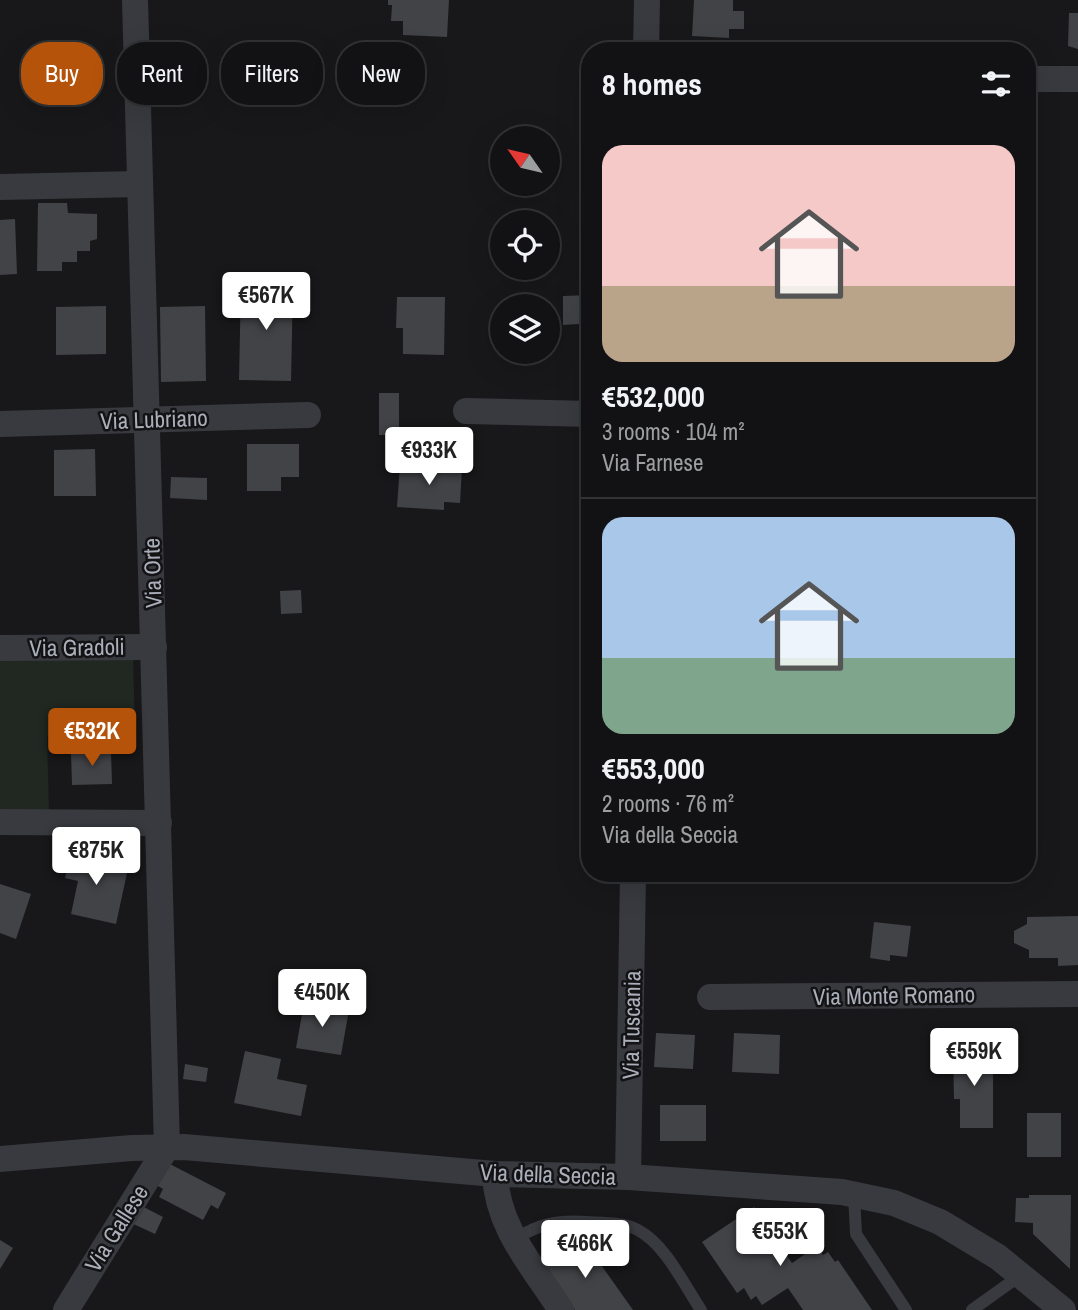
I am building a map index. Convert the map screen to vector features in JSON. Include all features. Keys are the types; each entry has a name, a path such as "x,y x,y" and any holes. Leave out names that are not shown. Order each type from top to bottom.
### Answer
{"street":[{"name":"Via Orte","path":"135,0 167,1147"},
{"path":"646,42 647,0"},
{"path":"1036,79 1078,79"},
{"path":"0,187 140,184"},
{"path":"466,411 581,414"},
{"name":"Via Lubriano","path":"0,424 308,415"},
{"name":"Via Gradoli","path":"0,648 154,647"},
{"path":"0,822 159,823"},
{"name":"Via Tuscania","path":"628,1177 633,882"},
{"name":"Via Monte Romano","path":"710,997 1078,994"},
{"name":"Via della Seccia","path":"0,1159 167,1147 495,1174 628,1177 853,1194 894,1203 940,1222 1021,1275 1063,1310"},
{"name":"Via Gallese","path":"66,1310 167,1147"},
{"path":"495,1174 499,1210 561,1310"}],"lane":[{"path":"853,1194 856,1234 906,1310"},
{"path":"515,1239 538,1226 555,1221 606,1223 632,1228 658,1247 701,1310"},
{"path":"972,1310 1021,1275"}],"shaded area":[{"path":"133,654 135,733 47,736 49,812 0,814 0,658"}],"building":[{"path":"388,0 449,0 447,37 403,35 403,21 391,21 392,5 388,5"},
{"path":"694,0 733,0 733,11 744,11 744,29 729,29 729,38 692,36"},
{"path":"1069,13 1078,13 1078,49 1068,46"},
{"path":"1036,129 1038,129 1036,165"},
{"path":"38,203 67,203 68,213 97,214 97,239 90,241 90,251 77,251 77,262 62,262 62,271 37,271"},
{"path":"15,219 17,274 0,275 0,220"},
{"path":"241,283 293,284 291,381 239,380"},
{"path":"581,295 581,336 579,324 563,325 563,296"},
{"path":"397,297 445,297 444,355 403,354 403,328 396,328"},
{"path":"106,306 106,354 56,355 56,307"},
{"path":"205,306 206,381 161,382 160,307"},
{"path":"379,393 399,393 399,435 379,435"},
{"path":"247,444 299,444 299,477 281,477 281,491 247,491"},
{"path":"95,449 96,496 54,496 54,450"},
{"path":"400,464 462,468 460,503 444,502 444,510 397,507"},
{"path":"171,477 207,478 207,500 170,498"},
{"path":"301,590 302,613 281,614 280,591"},
{"path":"111,752 112,784 72,785 71,753"},
{"path":"71,850 109,858 107,869 127,873 116,924 71,914 78,881 65,878"},
{"path":"0,884 31,894 16,939 0,933"},
{"path":"1078,916 1078,965 1058,966 1058,958 1029,958 1029,950 1014,943 1014,931 1027,924 1027,917"},
{"path":"874,922 911,926 907,957 890,955 890,961 870,958"},
{"path":"304,1003 349,1010 341,1055 296,1048"},
{"path":"656,1033 695,1035 693,1069 654,1067"},
{"path":"734,1033 780,1035 779,1074 732,1072"},
{"path":"993,1050 993,1128 960,1128 960,1099 954,1099 953,1051"},
{"path":"245,1051 281,1059 277,1079 307,1085 301,1116 234,1103"},
{"path":"185,1064 208,1068 206,1082 183,1079"},
{"path":"660,1105 706,1105 706,1141 660,1141"},
{"path":"1027,1113 1061,1113 1061,1157 1027,1157"},
{"path":"164,1161 226,1193 218,1209 211,1205 203,1220 159,1197 163,1189 153,1183"},
{"path":"1029,1195 1071,1195 1070,1269 1033,1234 1033,1223 1015,1222 1016,1198 1029,1198"},
{"path":"136,1203 163,1217 155,1234 127,1221"},
{"path":"754,1207 792,1263 817,1246 823,1255 828,1252 835,1262 838,1260 872,1310 803,1310 788,1288 762,1305 756,1296 751,1300 744,1288 737,1293 702,1242"},
{"path":"582,1238 633,1310 575,1310 544,1265"},
{"path":"0,1240 13,1248 0,1269"}]}
